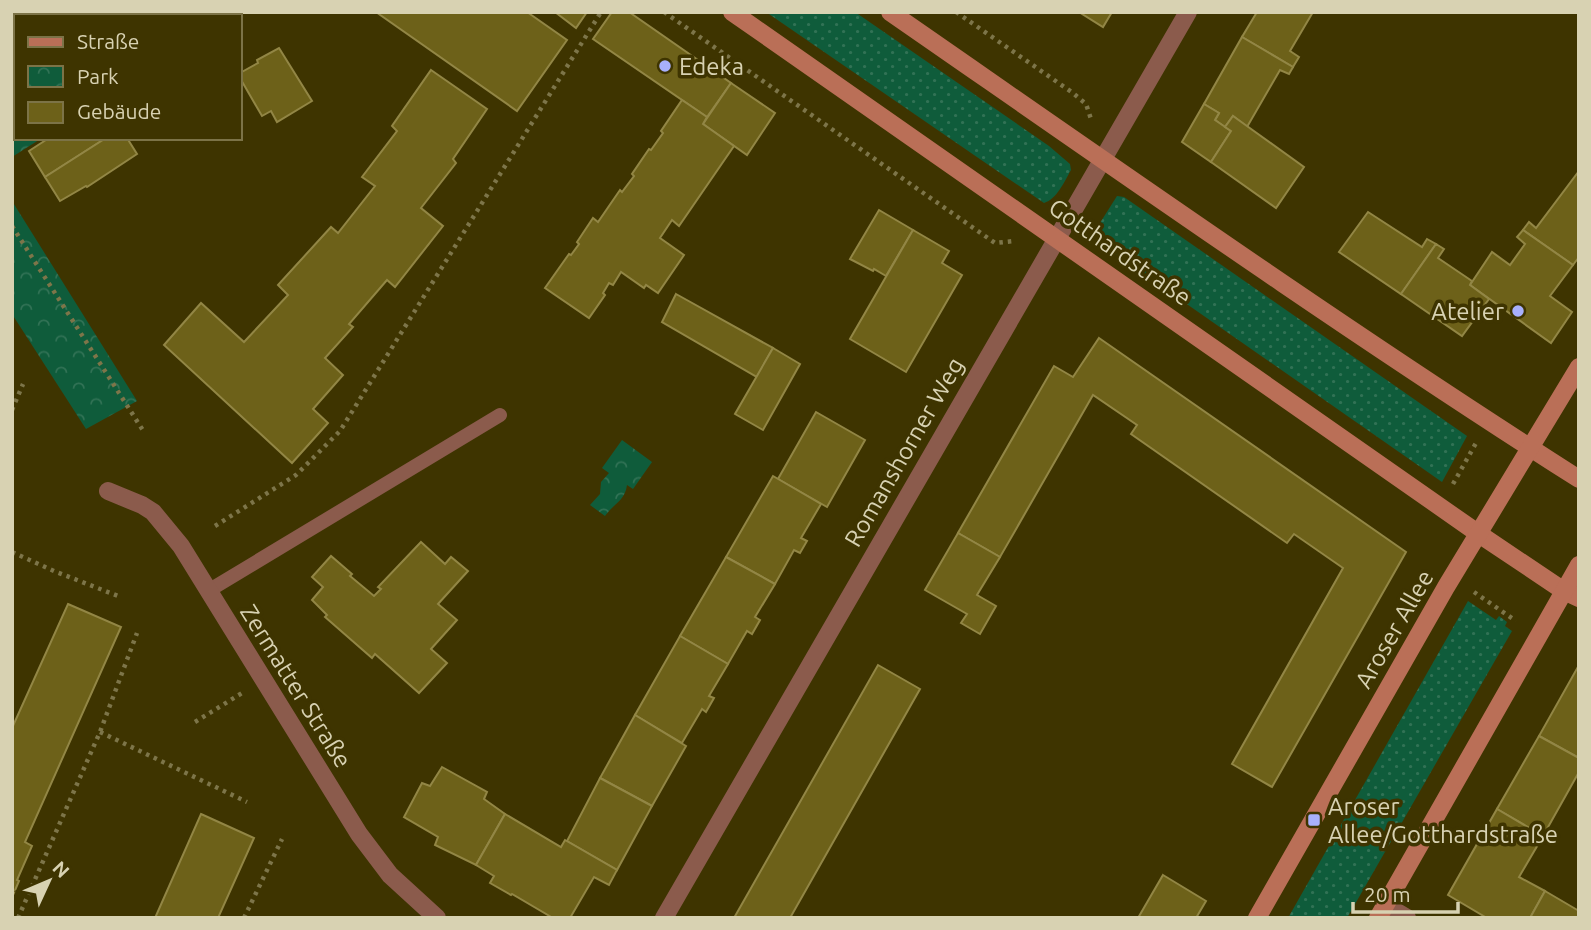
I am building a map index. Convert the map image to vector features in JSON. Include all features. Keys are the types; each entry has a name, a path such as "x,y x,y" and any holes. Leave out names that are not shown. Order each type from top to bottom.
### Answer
{"main road":[{"name":"Gotthardstraße","path":"732,12 1479,534 1571,595"},
{"path":"890,12 1102,160 1579,479"},
{"name":"Aroser Allee","path":"1257,918 1446,587 1579,367"},
{"path":"1381,911 1571,595 1579,565"}],"street":[{"name":"Romanshorner Weg","path":"664,918 1188,12"},
{"name":"Zermatter Straße","path":"108,491 153,512 181,546 359,834 390,875 437,918"},
{"path":"1381,911 1406,918"}],"lane":[{"path":"208,591 500,415"}],"path":[{"path":"215,526 296,475 340,431 601,12"},
{"path":"664,12 995,243 1057,238"},
{"path":"956,12 1086,104 1102,160"},
{"path":"12,226 144,432"},
{"path":"12,410 23,384"},
{"path":"1451,488 1476,443"},
{"path":"12,552 118,596"},
{"path":"1474,592 1517,622"},
{"path":"18,918 100,732 137,633"},
{"path":"195,722 223,705"},
{"path":"100,732 247,802"},
{"path":"244,918 282,839"}],"green space":[{"path":"12,12 104,12 105,14 14,14 14,140 39,140 12,157"},
{"path":"766,12 855,12 1049,146 1070,164 1071,170 1063,185 1044,203"},
{"path":"12,16 14,16 14,134 12,136"},
{"path":"1117,196 1124,197 1467,436 1442,482 1095,240 1093,234"},
{"path":"12,201 137,401 86,429 12,314"},
{"path":"622,440 652,462 633,489 627,485 622,498 605,516 590,505 600,494 601,482 609,473 602,468"},
{"path":"1468,601 1496,620 1499,616 1507,622 1505,626 1512,631 1347,918 1288,918"}],"building":[{"path":"376,12 527,12 567,40 517,111"},
{"path":"555,12 587,12 576,28"},
{"path":"612,12 629,12 731,83 707,117 593,39"},
{"path":"1079,12 1112,12 1103,27"},
{"path":"1257,12 1313,12 1290,51 1299,57 1293,67 1242,37"},
{"path":"1242,37 1293,67 1289,74 1280,70 1247,127 1233,116 1225,127 1215,120 1219,113 1204,104"},
{"path":"279,48 312,101 277,122 271,111 262,116 242,81 242,72 258,63 257,60"},
{"path":"431,70 487,109 453,159 456,163 421,208 443,226 395,287 387,280 349,324 353,327 325,358 343,375 313,409 328,423 292,463 164,345 201,303 244,342 288,295 278,285 331,227 338,233 375,186 362,177 397,131 392,126"},
{"path":"731,83 775,113 747,155 703,124"},
{"path":"682,100 707,117 703,124 734,146 679,226 672,220 660,238 684,255 658,293 646,285 644,288 621,272 613,285 609,283 603,293 605,295 589,318 545,288 579,244 577,242 593,218 598,222 620,190 622,192 634,176 632,174 663,133 661,131"},
{"path":"1204,104 1219,113 1215,120 1231,131 1211,162 1182,142"},
{"path":"1233,116 1304,167 1276,208 1211,162 1231,131 1225,127"},
{"path":"46,140 103,140 45,177 29,151"},
{"path":"103,140 128,140 137,154 87,187 60,201 45,177"},
{"path":"1579,171 1579,257 1573,265 1523,230 1529,222 1536,228"},
{"path":"879,210 913,230 886,276 850,259"},
{"path":"1368,212 1422,247 1427,239 1436,244 1401,294 1339,252"},
{"path":"913,230 949,251 942,263 962,275 906,372 850,339"},
{"path":"1523,230 1573,265 1550,296 1572,312 1551,343 1470,285 1492,252 1510,265 1525,244 1517,237"},
{"path":"1436,244 1444,249 1438,258 1472,281 1470,285 1489,299 1462,336 1401,294"},
{"path":"676,294 773,348 757,377 662,322"},
{"path":"1099,338 1406,552 1272,787 1232,764 1343,568 1294,534 1287,543 1131,434 1137,425 1093,395 1000,557 958,533 1054,366 1073,377"},
{"path":"773,348 800,364 763,430 735,414"},
{"path":"816,412 865,440 827,507 778,479"},
{"path":"773,476 821,504 801,538 807,541 800,553 794,550 775,584 726,557"},
{"path":"958,533 1000,557 977,595 996,606 980,634 961,623 967,614 925,590"},
{"path":"421,542 445,564 451,557 468,571 438,604 457,620 431,649 447,663 419,693 375,654 372,658 325,617 327,615 312,600 323,587 312,577 331,556 374,596 381,589 378,587"},
{"path":"726,557 775,584 755,617 760,620 752,634 747,631 728,664 680,636"},
{"path":"68,604 121,627 25,842 32,846 13,895 12,728"},
{"path":"680,636 728,664 709,696 714,698 706,712 702,709 682,743 635,715"},
{"path":"878,665 920,689 790,918 734,918"},
{"path":"1579,665 1579,758 1539,736"},
{"path":"635,715 686,746 652,806 600,778"},
{"path":"1539,736 1579,758 1579,772 1543,836 1497,809"},
{"path":"442,767 487,792 484,799 505,814 476,865 435,845 438,837 404,817 422,783 430,786"},
{"path":"600,778 652,806 617,870 567,841"},
{"path":"1497,809 1543,836 1519,877 1545,891 1530,918 1487,918 1448,895"},
{"path":"201,814 254,838 218,918 155,918"},
{"path":"505,814 561,847 565,840 617,870 609,885 594,877 570,918 553,918 490,883 494,876 476,865"},
{"path":"1163,875 1206,901 1196,918 1138,918"},
{"path":"1545,891 1579,911 1579,918 1530,918"}],"place":[{"name":"Edeka","path":"665,66"},
{"name":"Atelier","path":"1518,311"},
{"name":"Aroser Allee/Gotthardstraße","path":"1314,820"}]}
